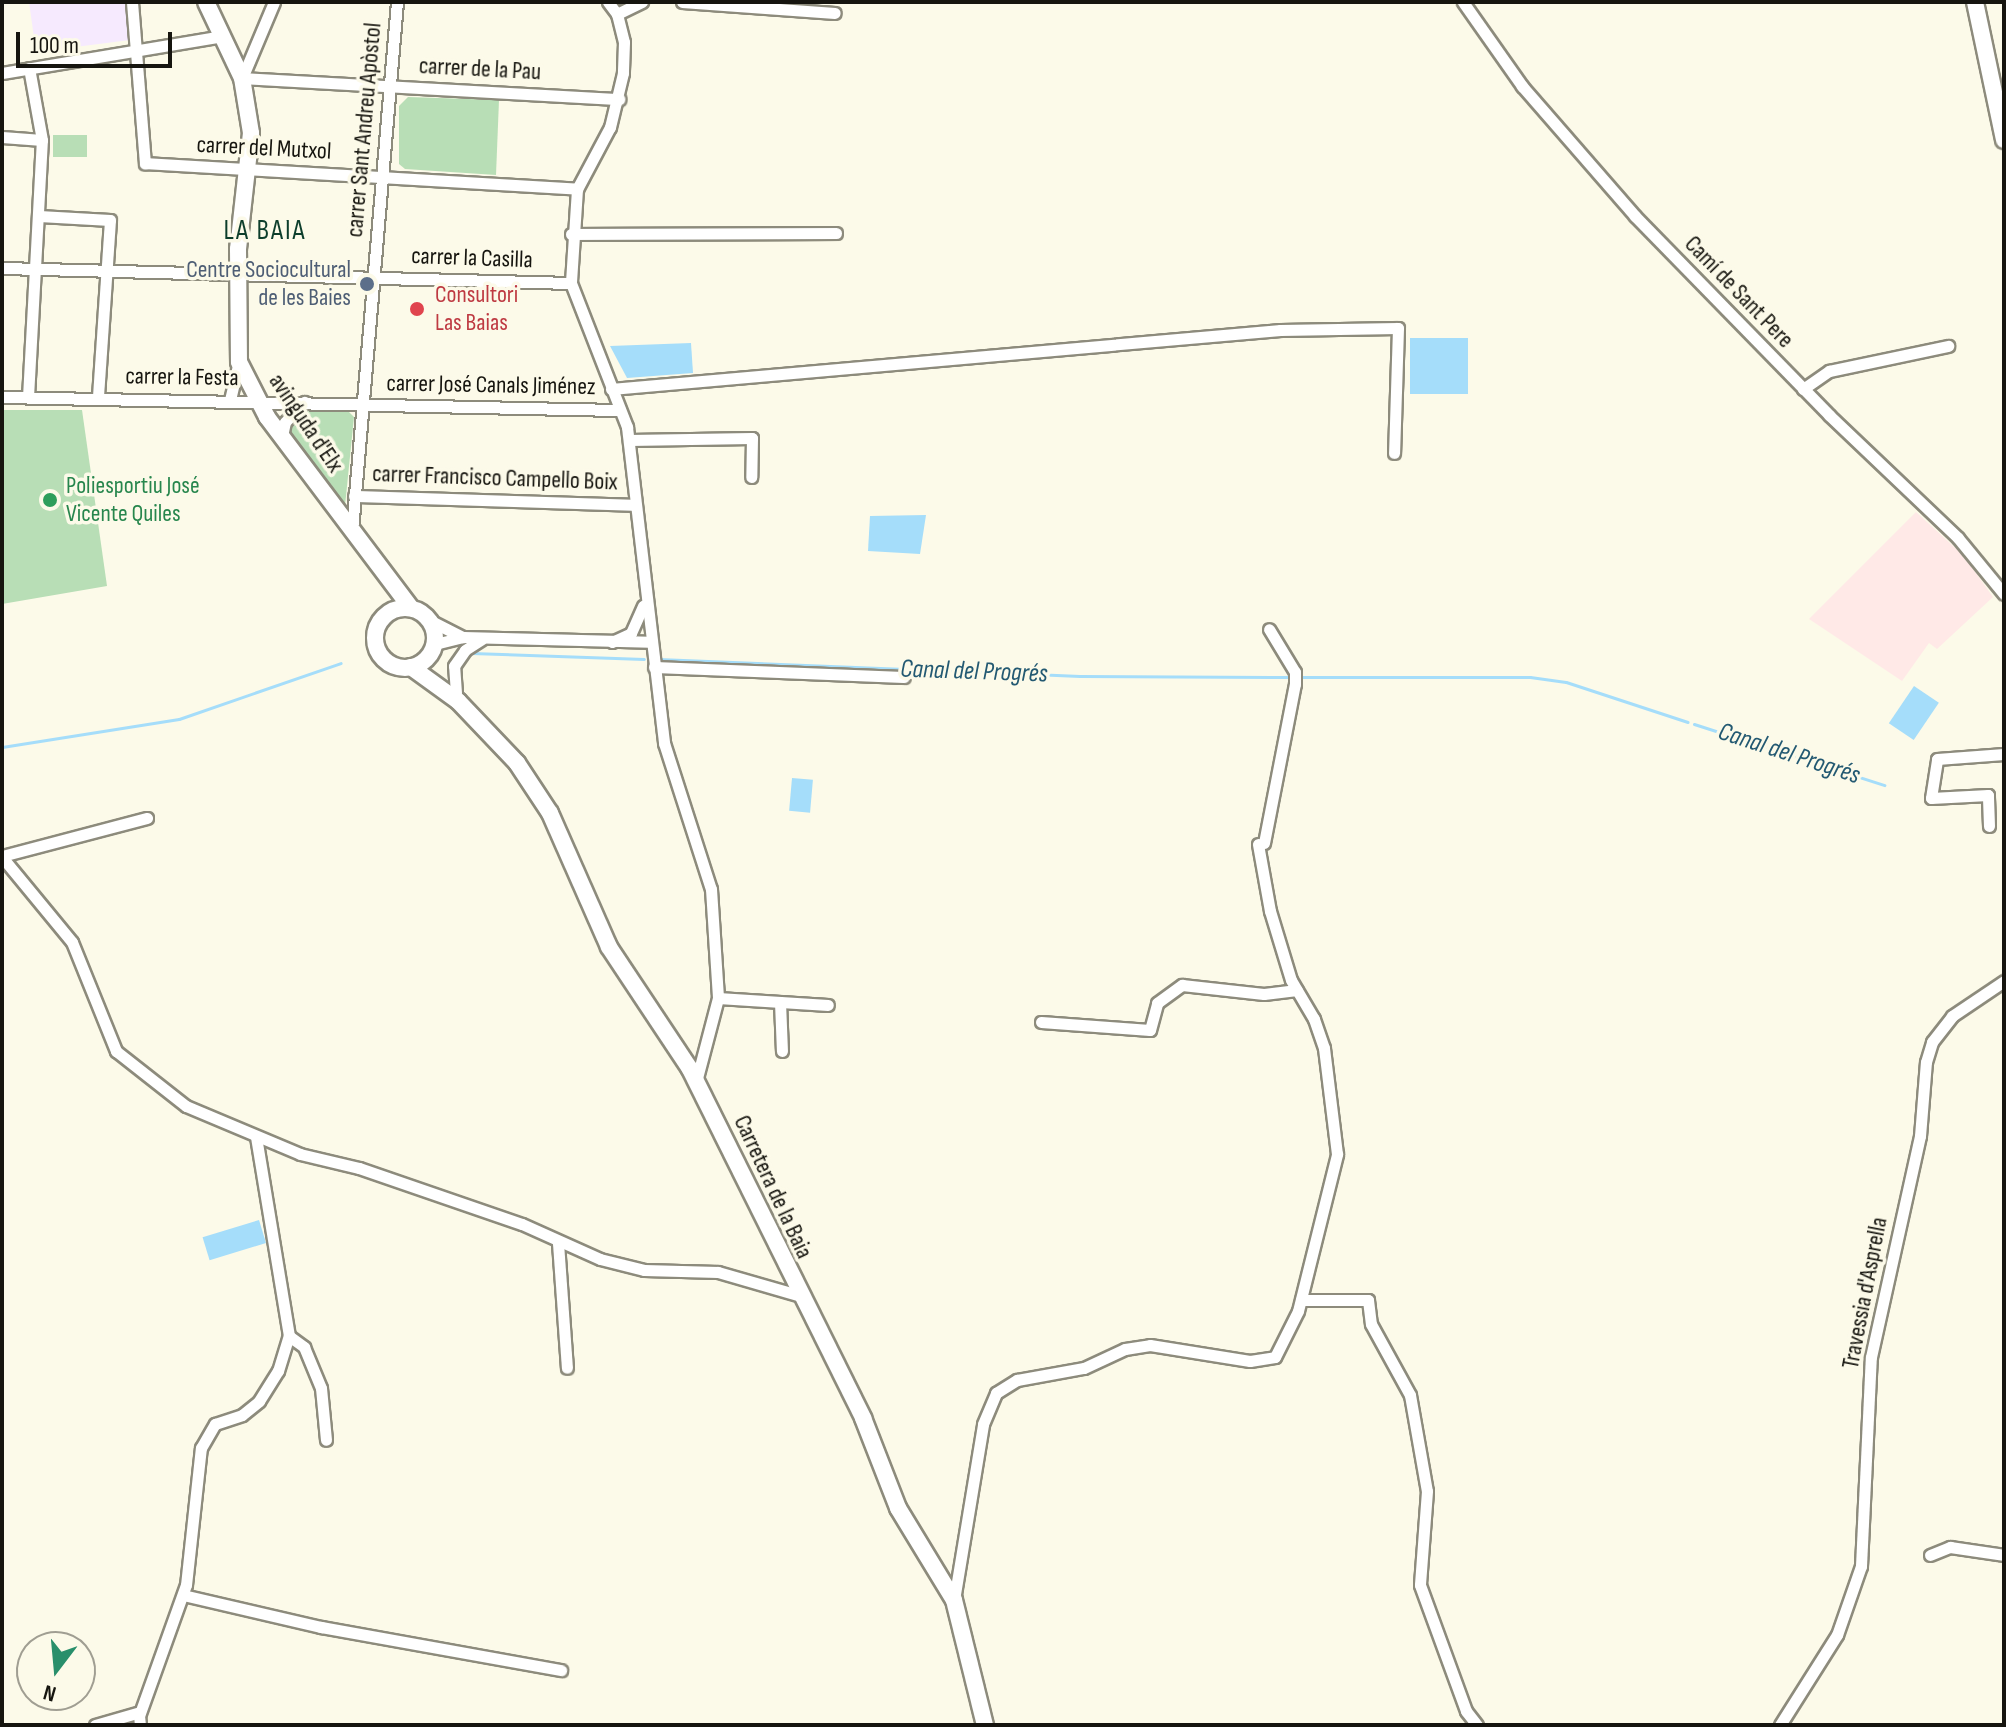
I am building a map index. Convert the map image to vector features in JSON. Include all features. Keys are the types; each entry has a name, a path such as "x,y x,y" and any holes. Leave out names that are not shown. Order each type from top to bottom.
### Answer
{"main road":[{"name":"avinguda d'Elx","path":"206,2 242,78 251,133 238,274 239,362 257,400 282,436 383,577 411,608"},
{"path":"1975,2 2004,140"},
{"path":"383,577 385,615 375,644 390,665 411,667 433,648 429,620 411,608 385,615"},
{"name":"Carretera de la Baia","path":"433,648 442,679 517,763 550,813 609,947 696,1082 863,1418 898,1508 954,1600 985,1725"},
{"name":"Carretera de la Baia","path":"411,667 457,697"}],"street":[{"path":"132,2 139,50"},
{"path":"242,78 274,2"},
{"name":"carrer Sant Andreu Apòstol","path":"351,534 397,2"},
{"path":"608,2 617,14 624,42 619,99 577,189 571,234 571,283 629,440 649,638 664,743 711,889 718,998 696,1082"},
{"path":"617,14 642,2"},
{"path":"682,2 835,13"},
{"name":"Camí de Sant Pere","path":"1463,2 1522,86 1635,216 1803,389 1958,538 2004,594"},
{"path":"2,73 223,36"},
{"name":"carrer del Mutxol","path":"139,50 145,163 577,189"},
{"path":"28,397 42,140 29,68"},
{"name":"carrer de la Pau","path":"242,78 619,99"},
{"path":"2,137 42,140"},
{"path":"39,216 110,220 98,398"},
{"path":"571,234 836,233"},
{"name":"carrer la Casilla","path":"2,268 571,283"},
{"path":"611,389 1265,331 1398,328 1394,453"},
{"path":"1803,389 1829,371 1948,346"},
{"path":"230,400 239,362"},
{"name":"carrer la Festa","path":"2,397 362,404"},
{"path":"282,436 285,422 304,402"},
{"name":"carrer José Canals Jiménez","path":"362,404 620,410"},
{"path":"629,440 752,438 751,477"},
{"name":"carrer Francisco Campello Boix","path":"354,496 634,505"},
{"path":"608,644 631,633 645,600"},
{"path":"429,620 463,637 482,639 608,644 649,638"},
{"path":"954,1600 983,1424 996,1393 1017,1380 1084,1368 1125,1349 1150,1345 1250,1361 1275,1357 1301,1300 1337,1154 1324,1048 1297,990 1270,911 1261,844 1295,684 1295,672 1269,629"},
{"path":"433,648 463,637"},
{"path":"457,697 454,666 465,650 482,639"},
{"path":"654,667 904,677"},
{"path":"1989,826 1988,795 1931,798 1937,759 2004,754"},
{"path":"147,818 2,856 72,942 116,1051 186,1106 256,1137 522,1224 558,1243 644,1270 718,1272 801,1296"},
{"name":"Travessia d'Asprella","path":"1780,1725 1837,1635 1861,1566 1871,1357 1920,1136 1929,1052 1952,1016 2004,981"},
{"path":"1041,1022 1150,1030 1157,1003 1182,985 1264,994 1297,990"},
{"path":"718,998 828,1005"},
{"path":"780,1002 782,1051"},
{"path":"140,1725 140,1712 183,1595 201,1448 215,1424 242,1415 259,1401 278,1371 289,1336 256,1137"},
{"path":"558,1243 567,1368"},
{"path":"1301,1300 1368,1300 1371,1324 1410,1395 1427,1491 1420,1585 1466,1711 1477,1725"},
{"path":"289,1336 304,1347 321,1388 326,1440"},
{"path":"1930,1555 1950,1547 2004,1555"},
{"path":"183,1595 321,1627 561,1670"},
{"path":"95,1725 140,1712"}],"shaded area":[{"path":"29,2 125,2 130,40 36,52"},
{"path":"1916,512 1963,555 1993,597 1937,649 1929,643 1902,681 1809,619"}],"green space":[{"path":"408,97 499,100 496,175 405,169 399,164 399,106"},
{"path":"53,135 87,135 87,157 53,157"},
{"path":"299,409 347,410 354,417 345,506 286,429"},
{"name":"Poliesportiu José Vicente Quiles","path":"2,410 82,410 107,586 2,604"}],"water":[{"path":"1410,338 1468,338 1468,394 1410,394"},
{"path":"691,343 693,373 627,378 610,346"},
{"path":"926,515 920,554 868,551 870,516"},
{"path":"1914,686 1939,703 1914,740 1889,723"},
{"path":"792,778 813,780 810,813 789,811"},
{"path":"259,1220 266,1243 210,1260 203,1237"}],"waterway":[{"path":"471,653 644,659"},
{"name":"Canal del Progrés","path":"658,659 1080,676 1290,677"},
{"path":"2,747 179,719 341,663"},
{"name":"Canal del Progrés","path":"1299,677 1530,677 1566,682 1688,722"},
{"name":"Canal del Progrés","path":"1694,724 1884,785"}],"place":[{"name":"Centre Sociocultural de les Baies","path":"367,284"},
{"name":"Consultori Las Baias","path":"417,309"},
{"name":"Poliesportiu José Vicente Quiles","path":"50,500"}],"district":[{"name":"LA BAIA","path":"265,231"}]}
